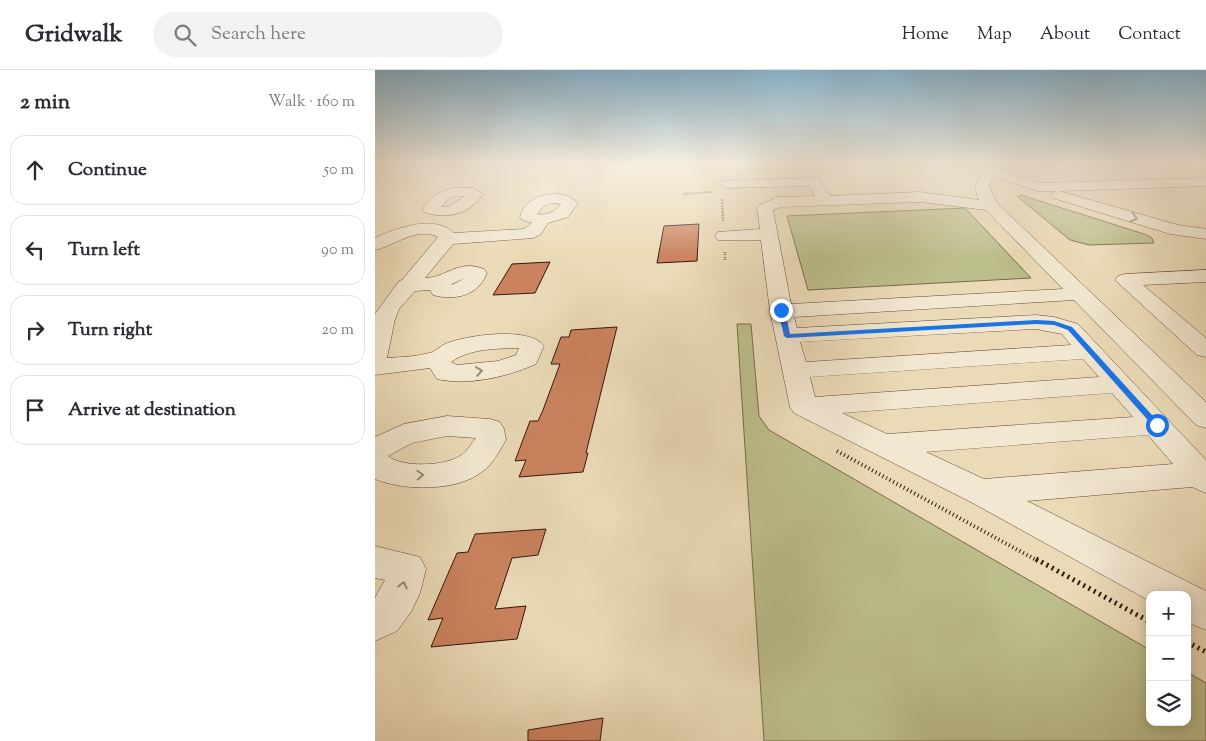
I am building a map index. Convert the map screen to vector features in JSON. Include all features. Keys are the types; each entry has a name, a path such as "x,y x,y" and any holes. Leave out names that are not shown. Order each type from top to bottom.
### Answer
{"street":[{"path":"821,194 825,200"},
{"path":"985,194 991,206 1077,294 1196,398 1206,418"},
{"path":"1058,194 1176,230 1206,234"},
{"path":"804,407 785,323 765,208 778,202 920,197 991,206"},
{"path":"426,230 445,210"},
{"path":"445,239 527,234 535,230 541,220"},
{"path":"375,357 384,320 382,308 407,285 447,235 441,231 426,230 399,235 377,243"},
{"path":"724,236 769,234"},
{"path":"1206,276 1125,280 1206,350"},
{"path":"407,285 443,282"},
{"path":"785,323 1077,294"},
{"path":"785,323 1036,322 1054,324 1070,329 1203,478"},
{"path":"795,370 1090,351"},
{"path":"375,367 437,360"},
{"path":"804,407 1121,384"},
{"path":"804,407 981,492 1167,591"},
{"path":"883,445 1157,425"},
{"path":"375,450 404,434 447,426 490,429 491,440 469,466 436,474 399,476 375,463"},
{"path":"981,492 1203,478"},
{"path":"375,562 407,568 401,594 387,616 375,622"},
{"path":"1191,603 1206,611"}],"path":[{"path":"723,194 725,260"},
{"path":"1191,644 1206,652"}],"green space":[{"path":"1021,195 1147,235 1152,238 1154,243 1089,245 1070,240 1018,197"},
{"path":"965,208 1031,278 808,290 787,216"},
{"path":"737,324 751,324 759,416 769,430 1146,648 1146,726 1191,726 1191,674 1206,683 1206,741 764,741"}],"building":[{"path":"699,224 697,261 657,263 664,226"},
{"path":"550,262 535,293 493,295 512,264"},
{"path":"617,327 583,472 519,477 526,460 515,461 530,421 538,421 543,410 560,364 551,364 561,337 569,337 571,330"},
{"path":"546,529 538,555 512,558 495,609 526,606 517,639 431,647 443,618 428,620 457,553 468,552 475,534"},
{"path":"603,718 600,741 528,741 528,730"}],"route":[{"path":"781,310 787,336 1036,322 1054,324 1070,329 1157,425"}]}
